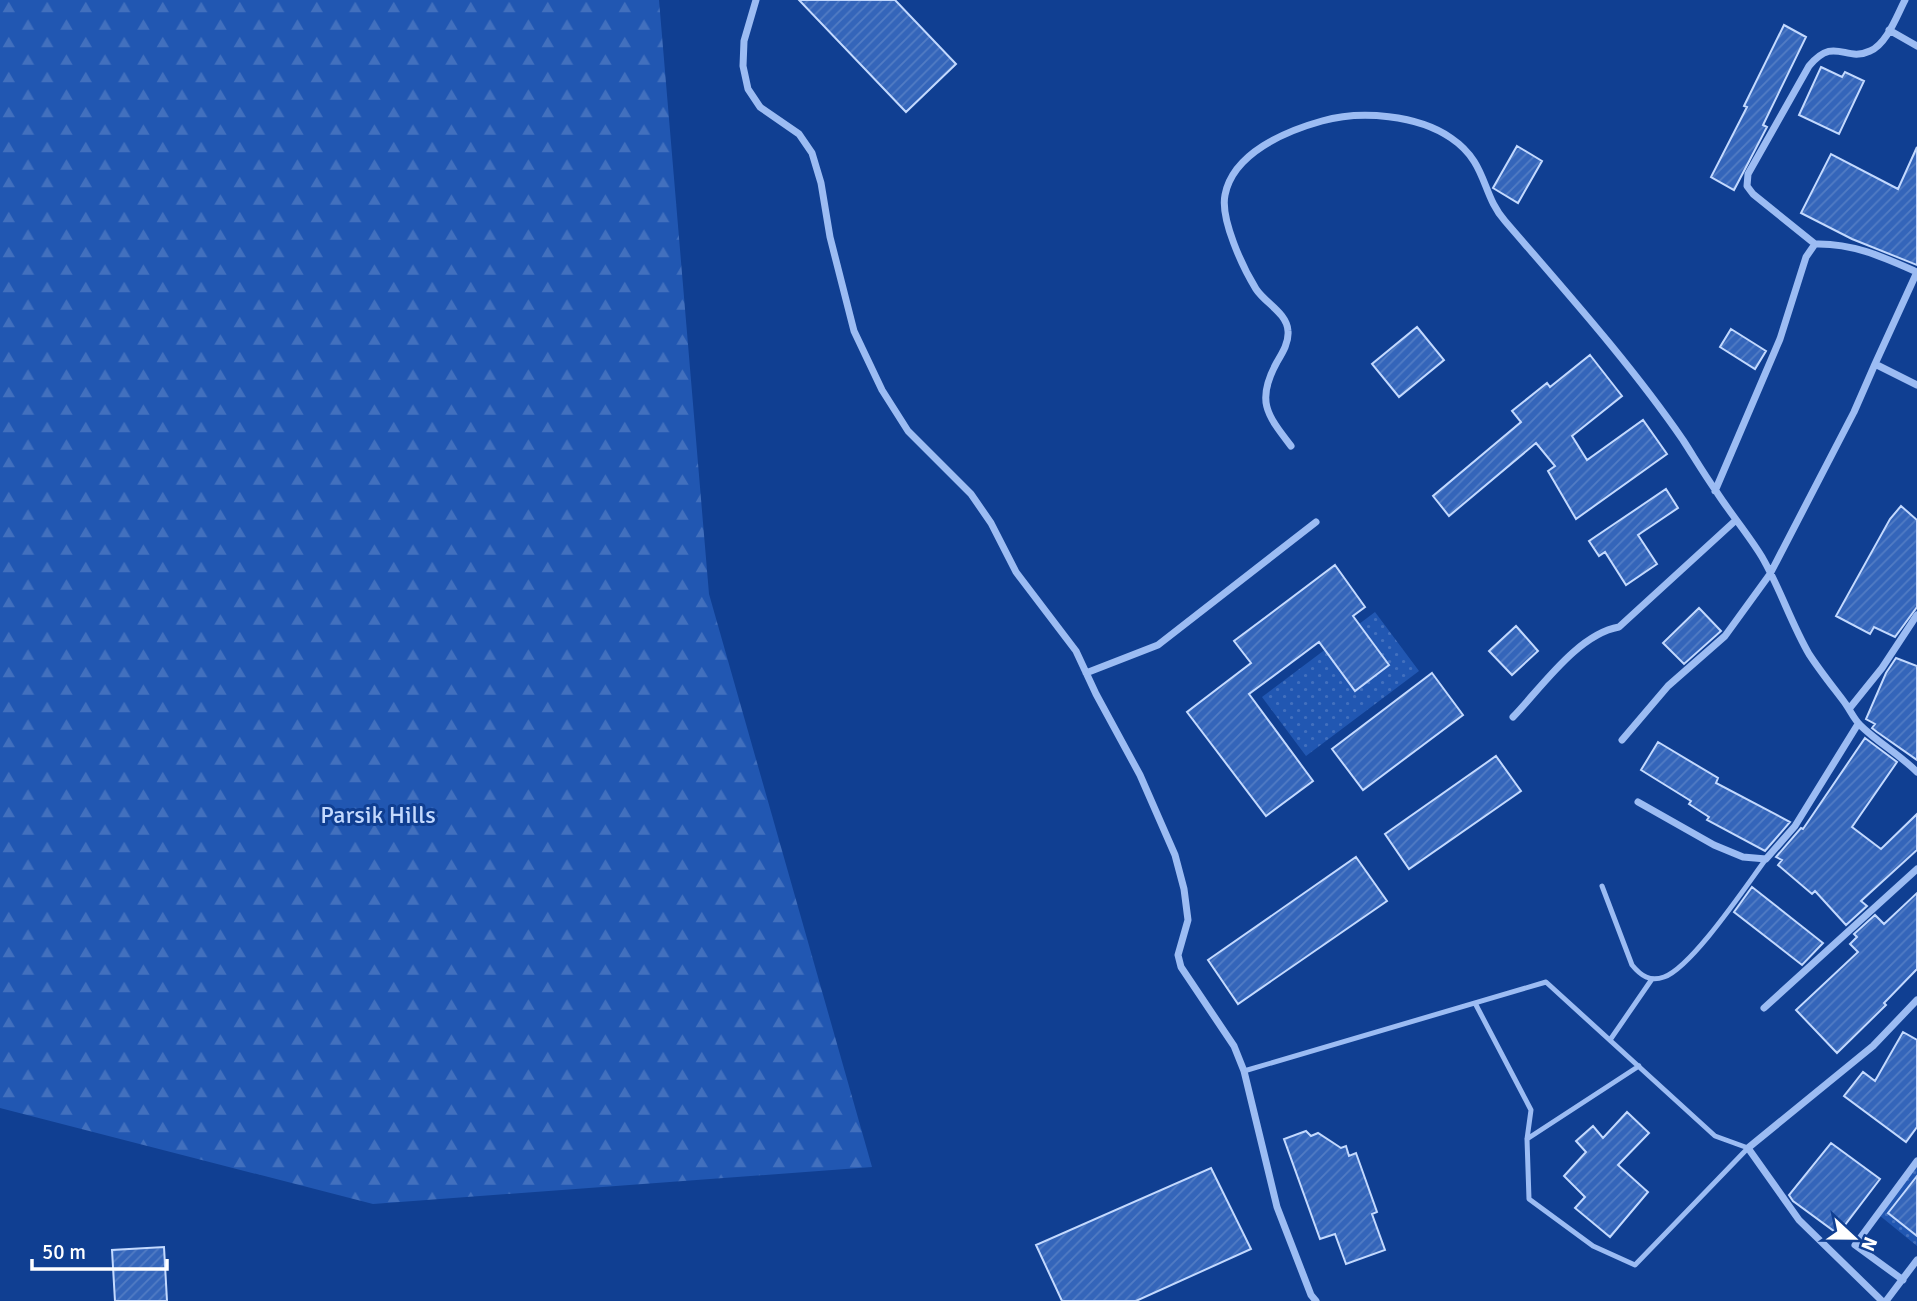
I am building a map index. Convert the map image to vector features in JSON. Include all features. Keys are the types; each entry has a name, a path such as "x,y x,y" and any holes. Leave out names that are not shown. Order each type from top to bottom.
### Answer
{"street":[{"path":"756,0 744,41 743,66 748,89 761,107 799,134 812,153 854,331 881,390 908,431 971,494 991,523 1016,572 1076,651 1140,775 1175,855 1184,889 1188,920 1178,955 1181,967 1234,1046 1244,1072 1277,1207 1311,1295 1316,1301"},
{"path":"1622,740 1668,686 1725,636 1770,574 1854,412 1917,272 1866,250 1836,244 1815,244 1753,194 1747,186 1748,174 1809,66 1819,54 1829,51 1871,51 1882,41 1905,0"},
{"path":"1889,30 1917,46"},
{"path":"1291,446 1269,418 1265,405 1265,390 1271,373 1286,346 1289,334 1287,325 1258,292 1237,255 1224,208 1225,194 1247,159 1272,139 1300,127 1344,115 1412,120 1431,126 1453,138 1471,154 1483,174 1501,217 1628,369 1682,439 1762,558 1809,653 1858,724 1899,754 1917,772"},
{"path":"1715,491 1780,339 1806,257 1815,244"},
{"path":"1875,364 1917,385"},
{"path":"1513,717 1575,650 1605,629 1619,627 1736,520"},
{"path":"1086,673 1158,645 1316,522"},
{"path":"1849,709 1882,668 1917,615"},
{"path":"1637,802 1724,849 1743,857 1766,859 1795,826 1858,724"},
{"path":"1764,1008 1917,869"},
{"path":"1917,1000 1873,1046 1748,1149 1799,1220 1884,1301 1917,1260"},
{"path":"1903,1280 1855,1245 1917,1161"}],"lane":[{"path":"1602,886 1632,965 1641,976 1652,979 1666,977 1695,953 1766,859"},
{"path":"1610,1040 1652,979"},
{"path":"1244,1072 1475,1003 1546,982 1715,1136 1748,1149 1635,1265 1593,1246 1529,1199 1528,1139 1531,1111 1475,1003"},
{"path":"1528,1139 1639,1066"}],"green space":[{"name":"Parsik Hills","path":"0,0 659,0 709,594 872,1167 373,1204 0,1108"},
{"path":"1375,612 1419,671 1306,756 1262,697"},
{"path":"1917,1159 1917,1246 1879,1215"}],"building":[{"path":"799,0 895,0 956,64 906,112"},
{"path":"1784,25 1806,37 1763,125 1767,127 1734,190 1711,177 1747,107 1744,106"},
{"path":"1821,67 1842,77 1845,72 1864,81 1839,134 1799,115"},
{"path":"1517,146 1542,161 1518,203 1493,188"},
{"path":"1917,147 1917,265 1852,239 1801,213 1831,154 1898,189"},
{"path":"1417,327 1444,360 1399,397 1372,364"},
{"path":"1731,329 1766,351 1755,369 1720,347"},
{"path":"1590,355 1622,396 1572,436 1587,460 1643,420 1667,454 1576,519 1548,471 1555,466 1536,443 1449,516 1433,496 1521,422 1512,411 1547,383 1550,387"},
{"path":"1666,489 1678,508 1638,535 1657,564 1626,585 1605,552 1599,556 1589,541"},
{"path":"1901,506 1917,520 1917,607 1895,637 1874,627 1870,634 1836,616 1890,519"},
{"path":"1335,565 1365,607 1353,616 1389,665 1355,691 1319,642 1249,694 1313,781 1266,816 1187,712 1251,663 1234,641"},
{"path":"1699,608 1721,631 1684,664 1663,643"},
{"path":"1516,626 1538,651 1512,675 1489,651"},
{"path":"1896,658 1917,666 1917,760 1872,728 1875,724 1866,719 1886,673"},
{"path":"1432,673 1463,715 1363,790 1332,749"},
{"path":"1865,738 1897,762 1852,827 1881,849 1917,814 1917,850 1861,901 1867,906 1846,925 1815,891 1812,894 1778,865 1782,860 1776,857 1801,828 1803,829"},
{"path":"1658,742 1718,778 1716,783 1790,822 1765,851 1707,820 1709,817 1689,804 1691,801 1641,770"},
{"path":"1496,756 1521,791 1409,869 1385,834"},
{"path":"1356,857 1387,901 1238,1004 1208,960"},
{"path":"1752,887 1823,943 1802,965 1734,912"},
{"path":"1917,893 1917,969 1884,1003 1886,1005 1837,1053 1796,1010 1858,952 1850,944 1857,937 1854,934 1875,915 1884,924"},
{"path":"1903,1032 1917,1040 1917,1127 1906,1142 1844,1096 1863,1072 1875,1081"},
{"path":"1627,1112 1649,1133 1618,1165 1648,1192 1610,1237 1575,1208 1585,1197 1564,1176 1586,1152 1576,1141 1593,1126 1603,1138"},
{"path":"1306,1131 1311,1136 1318,1133 1341,1148 1346,1146 1349,1156 1356,1153 1377,1212 1372,1214 1385,1250 1346,1264 1335,1234 1320,1239 1284,1139"},
{"path":"1831,1143 1880,1179 1838,1234 1793,1201 1789,1195"},
{"path":"1211,1168 1251,1249 1136,1301 1062,1301 1036,1245"},
{"path":"1917,1176 1917,1236 1888,1213"},
{"path":"164,1247 167,1301 115,1301 112,1250"}]}
